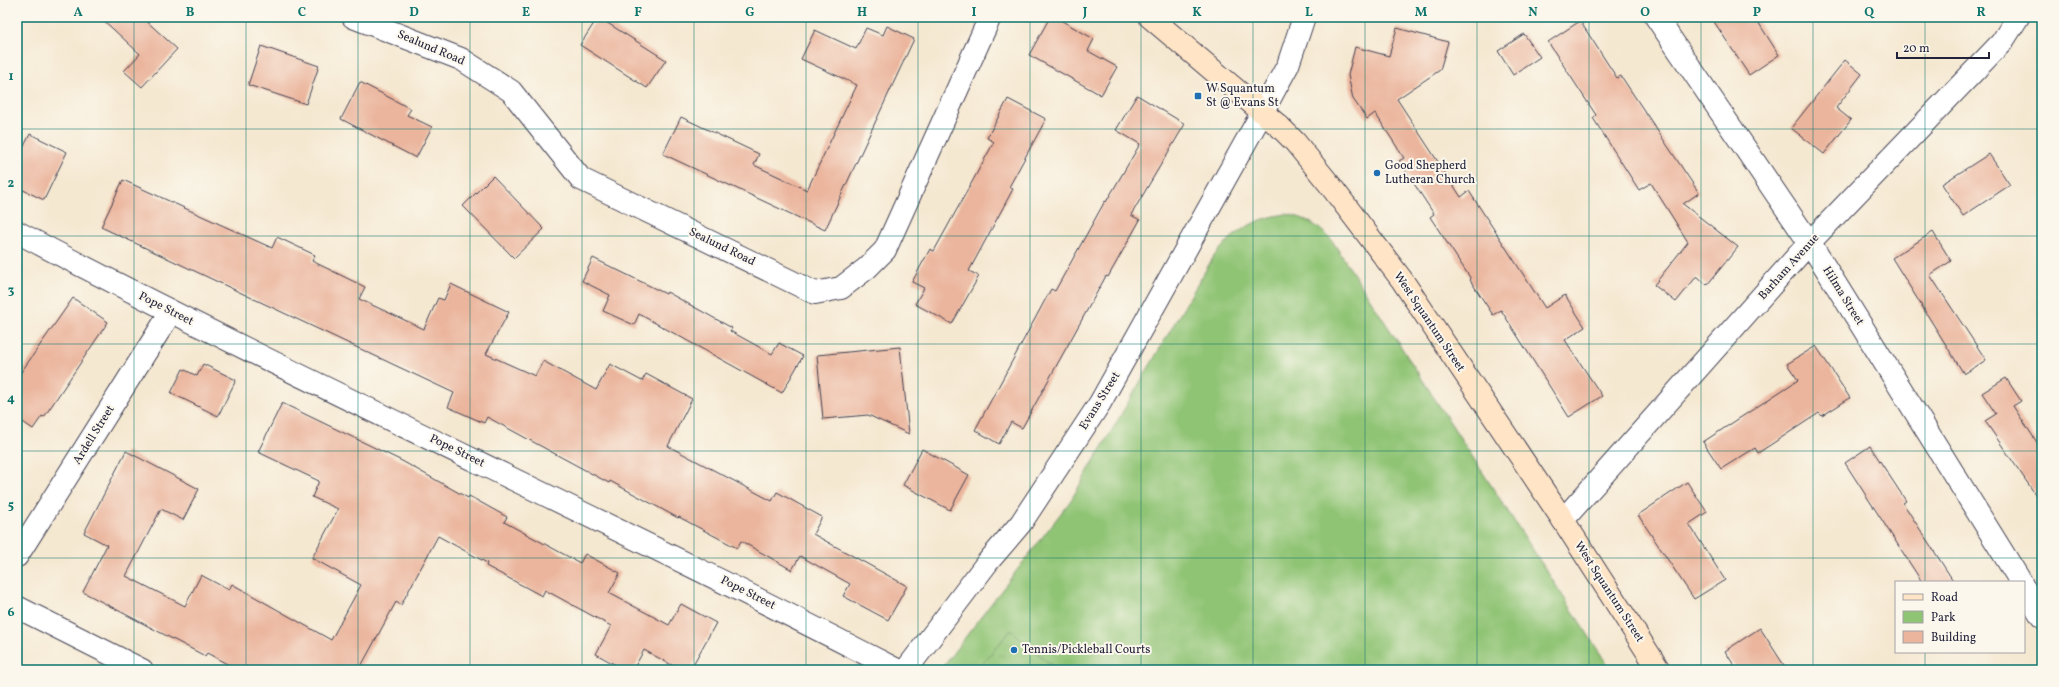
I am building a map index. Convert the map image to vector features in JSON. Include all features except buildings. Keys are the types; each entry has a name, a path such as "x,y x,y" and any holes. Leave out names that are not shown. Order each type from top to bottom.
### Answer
{"main road":[{"name":"West Squantum Street","path":"1150,17 1263,112 1307,157 1383,255 1563,520 1659,670"}],"street":[{"name":"Sealund Road","path":"353,17 462,59 511,91 581,179 815,293 841,288 867,268 885,250 990,17"},
{"name":"Evans Street","path":"906,670 987,563 1021,523 1100,403 1288,65 1304,17"},
{"name":"Hilma Street","path":"1656,17 1809,243 2019,581"},
{"name":"Barham Avenue","path":"1563,520 1809,243 2002,42 2018,17"},
{"name":"Pope Street","path":"17,232 171,312 741,589 897,670"},
{"name":"Ardell Street","path":"17,556 171,312"},
{"path":"2025,590 2042,617"},
{"path":"17,607 142,670"}],"green space":[{"path":"1286,214 1300,217 1310,222 1331,239 1611,670 940,670 1071,500 1214,256 1237,233 1254,223 1274,216"},
{"name":"Tennis/Pickleball Courts","path":"1011,630 1057,670 977,670"}],"place":[{"name":"W Squantum St @ Evans St","path":"1198,96"},
{"name":"Good Shepherd Lutheran Church","path":"1377,173"},
{"name":"Tennis/Pickleball Courts","path":"1014,650"}]}
